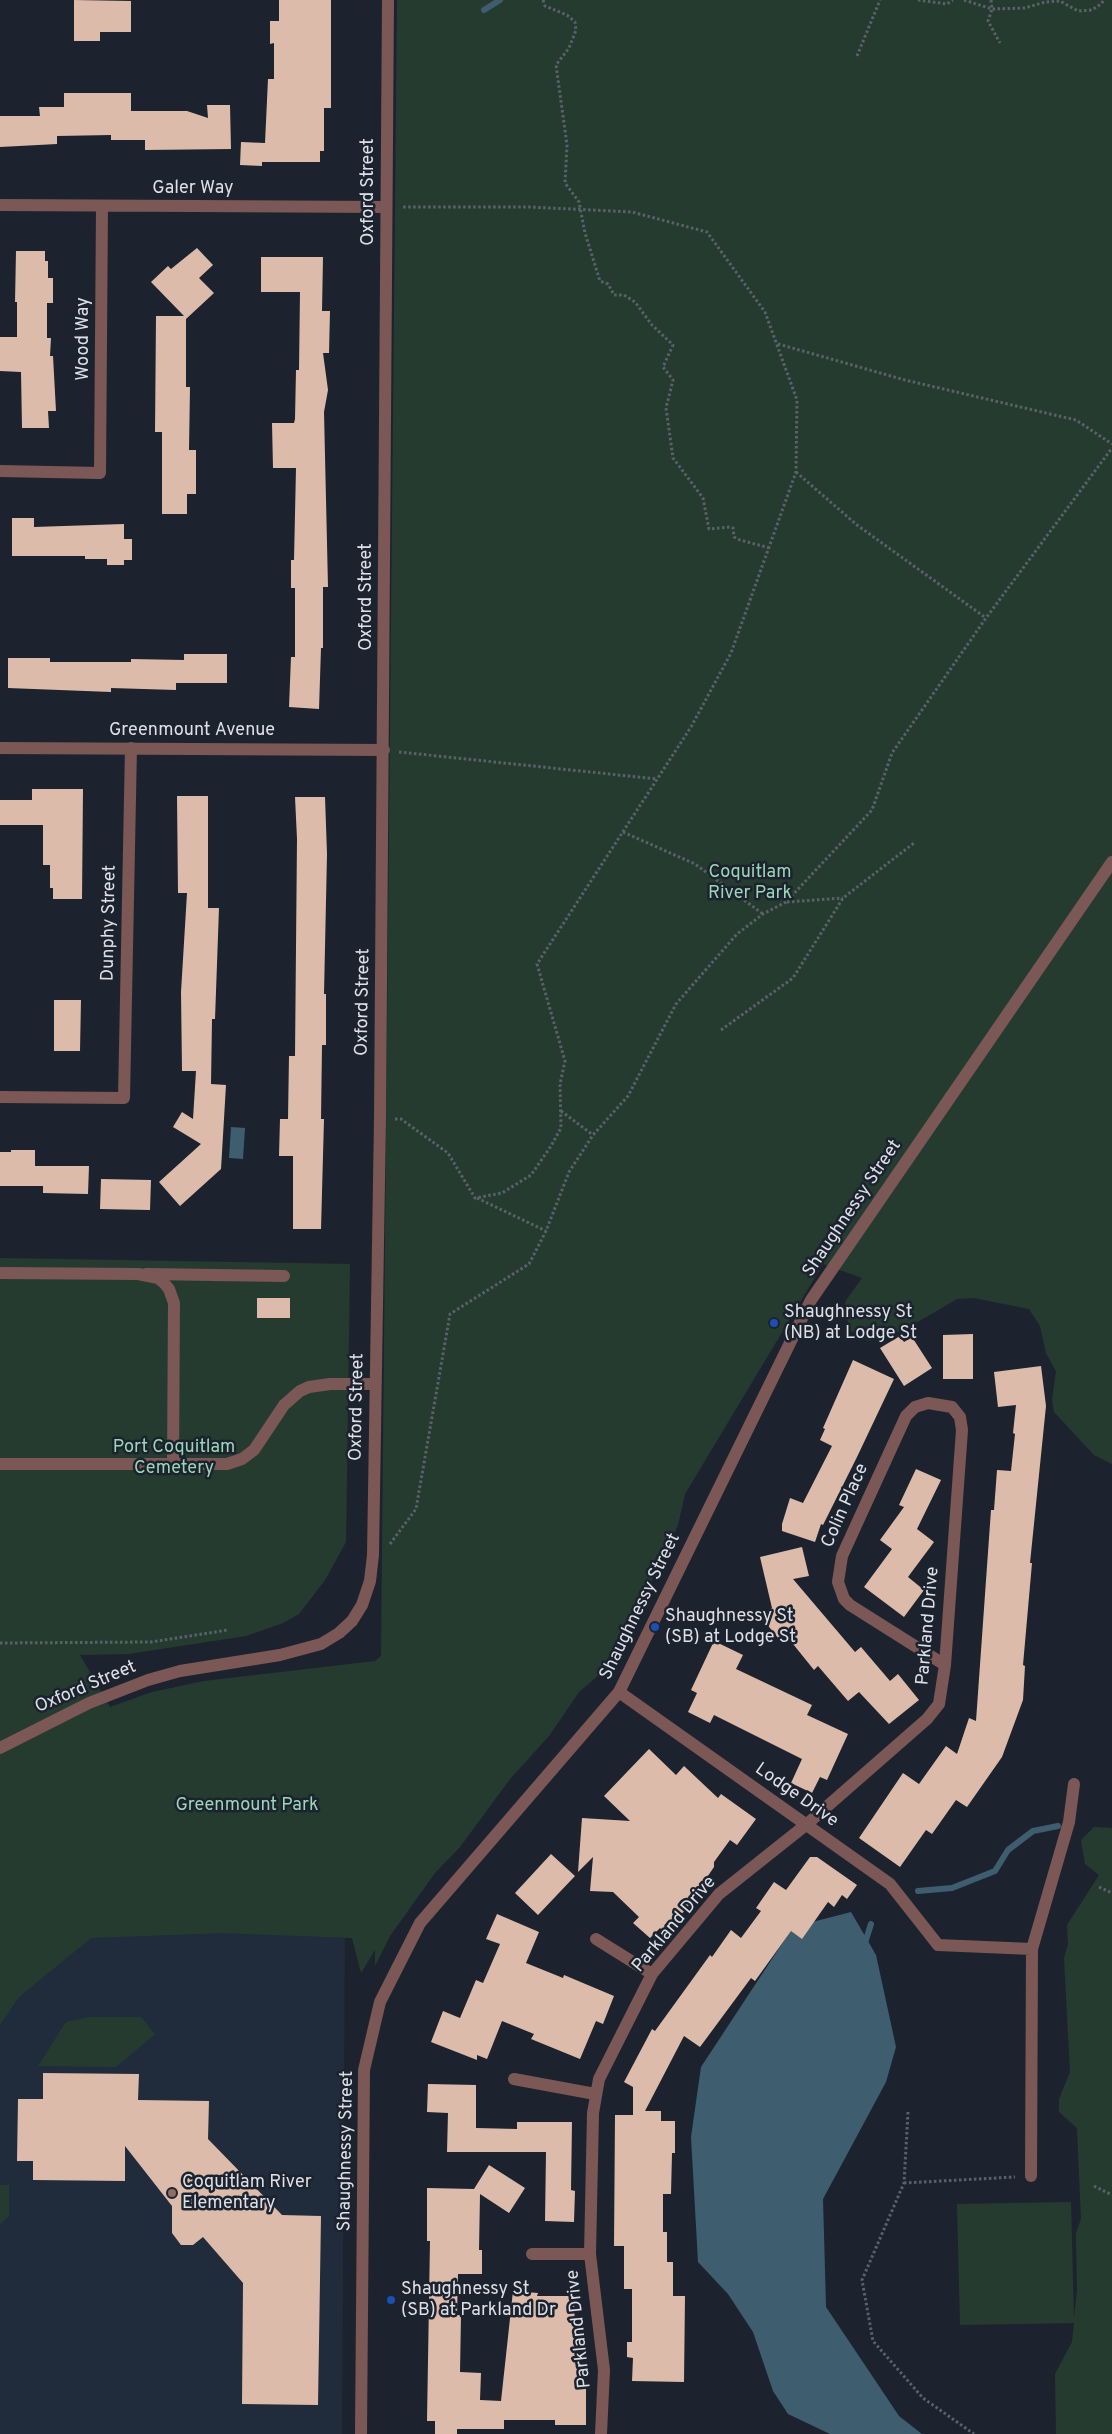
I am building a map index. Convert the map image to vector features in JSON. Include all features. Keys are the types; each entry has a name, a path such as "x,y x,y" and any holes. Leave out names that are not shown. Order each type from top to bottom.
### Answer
{"street":[{"name":"Oxford Street","path":"0,1748 89,1703 148,1680 180,1671 297,1651 321,1644 339,1634 356,1615 367,1595 373,1566 380,1119 388,0"},
{"name":"Galer Way","path":"0,205 386,207"},
{"name":"Wood Way","path":"0,471 100,473 102,206"},
{"name":"Greenmount Avenue","path":"0,748 384,750"},
{"name":"Dunphy Street","path":"0,1097 124,1098 131,748"},
{"name":"Shaughnessy Street","path":"361,2434 364,2070 380,2002 420,1923 619,1692 811,1300 1112,862"},
{"path":"0,1273 284,1276"},
{"path":"138,1274 158,1278 169,1289 174,1303 173,1465"},
{"path":"0,1464 227,1464 242,1459 258,1445 284,1405 309,1387 330,1384 375,1384"},
{"name":"Colin Place","path":"944,1665 850,1605 840,1590 839,1572 842,1556 906,1416 915,1407 928,1403 952,1407 960,1417 962,1430"},
{"name":"Parkland Drive","path":"601,2434 604,2370 590,2254 593,2114 599,2078 652,1974 719,1894 807,1824 934,1711 939,1704 944,1665 962,1430"},
{"name":"Lodge Drive","path":"619,1692 890,1884 938,1945 1032,1949"},
{"path":"1031,2176 1032,1949 1069,1822 1074,1784"},
{"path":"596,1939 652,1974"},
{"path":"514,2078 595,2094"},
{"path":"532,2254 590,2254"}],"path":[{"path":"543,0 545,6 567,15 575,22 576,30 569,48 556,65 567,145 565,184 579,202 582,210 585,233 600,281 608,284 614,295 624,295 634,302 652,325 673,345 663,367 673,380 666,408 673,458 703,498 709,529 730,527 733,528 734,537 770,548"},
{"path":"856,56 880,0"},
{"path":"918,0 947,4 953,0"},
{"path":"964,0 992,9 1025,8 1044,1 1060,2 1078,12 1092,10 1104,0"},
{"path":"991,0 992,9 988,21 1000,43"},
{"path":"386,207 530,207 632,212 707,232 766,312 797,400 796,472 731,653 691,727 537,964 565,1061 560,1084 561,1128 531,1175 502,1194 475,1198"},
{"path":"373,1566 416,1509 450,1314 529,1264 546,1231 569,1172 593,1135 628,1096 676,1004 737,934 763,914 786,902 872,810 892,753 986,618 1112,446 1076,420 905,380 777,344"},
{"path":"796,472 858,525 986,618"},
{"path":"384,750 657,779"},
{"path":"623,832 695,864 763,914"},
{"path":"721,1030 793,978 842,898 914,843"},
{"path":"786,902 842,898"},
{"path":"560,1111 593,1135"},
{"path":"380,1119 401,1119 448,1154 475,1198 546,1231"},
{"path":"0,1644 151,1642 228,1630"},
{"path":"1099,1886 1112,1893"},
{"path":"908,2112 904,2183 862,2280 873,2341 923,2398 974,2434"},
{"path":"904,2183 1031,2176"},
{"path":"1094,2186 1112,2195"}],"shaded area":[{"path":"231,1127 245,1128 243,1159 229,1158"},
{"name":"Coquitlam River Elementary","path":"345,1905 342,2434 0,2434 0,1951 45,1921"},
{"path":"851,1912 876,1955 896,2047 886,2082 823,2199 826,2307 899,2416 922,2434 830,2434 788,2414 773,2391 753,2332 728,2294 698,2262 691,2137 701,2067 793,1927"}],"green space":[{"name":"Coquitlam River Park","path":"397,0 1112,0 1112,1464 1094,1455 1054,1412 1052,1400 1056,1371 1046,1353 1040,1326 1029,1309 974,1298 957,1299 904,1330 869,1341 849,1330 845,1302 862,1278 823,1264 685,1494 678,1525 650,1584 625,1623 601,1673 579,1692 549,1736 510,1779 460,1847 435,1873 390,1936 375,1966 375,1950 361,1973 352,1938 222,1933 91,1938 19,1997 0,2025 0,1258 350,1264 346,1542 325,1580 299,1614 283,1623 246,1636 128,1654 80,1655 110,1707 152,1692 204,1681 375,1661 381,1656"},
{"path":"1094,1827 1112,1828 1112,2434 1056,2434 1055,2374 1072,2342 1074,2323 960,2325 957,2204 1071,2202 1074,2318 1077,2291 1076,2233 1081,2219 1077,2128 1059,2112 1059,2099 1070,2072 1064,1958 1068,1944 1067,1925 1099,1875 1085,1864 1081,1840"},
{"path":"90,2017 141,2017 155,2034 116,2067 38,2066 66,2022"},
{"path":"0,2185 9,2185 9,2216 0,2224"}],"building":[{"path":"74,0 131,1 131,32 100,32 100,41 74,41"},
{"path":"279,0 331,0 331,108 324,108 324,151 320,151 320,162 262,162 262,166 240,165 241,142 265,143 268,79 274,79 274,43 270,44 270,21 279,21"},
{"path":"64,93 131,93 131,111 187,111 208,118 207,105 230,105 231,149 145,150 145,140 111,140 111,135 57,136 57,144 0,147 0,116 40,116 39,107 64,107"},
{"path":"197,248 213,265 199,278 214,293 186,319 186,387 190,387 189,450 196,450 196,494 187,494 187,514 162,514 162,432 155,432 156,316 184,316 151,282 168,266 171,269"},
{"path":"16,251 45,251 45,261 48,261 48,278 53,278 53,303 47,303 47,338 51,338 50,356 53,356 56,411 48,411 49,428 22,428 21,372 0,371 0,337 17,337 17,302 15,302"},
{"path":"261,257 323,257 322,311 330,311 329,353 323,353 328,390 324,412 328,587 323,587 323,648 321,648 319,709 289,707 291,657 295,657 295,588 291,588 291,560 294,560 296,468 273,468 272,423 294,423 295,419 296,370 299,370 300,292 261,292"},
{"path":"12,518 34,518 34,527 124,524 124,539 132,539 132,560 124,560 124,565 107,565 107,559 85,559 85,556 12,556"},
{"path":"184,654 227,654 227,683 176,683 176,690 111,688 111,692 8,688 8,658 50,658 50,662 131,662 131,659 184,660"},
{"path":"32,789 83,789 82,899 53,899 53,888 50,888 50,865 43,865 43,825 0,825 0,800 32,800"},
{"path":"177,796 208,796 208,908 219,908 215,1019 212,1019 211,1084 226,1085 221,1169 180,1206 159,1182 201,1144 173,1127 182,1112 193,1119 196,1071 182,1071 181,992 187,893 178,893"},
{"path":"295,797 325,797 327,854 324,994 326,994 326,1045 322,1045 321,1119 324,1119 321,1229 293,1229 293,1156 279,1156 280,1119 288,1119 289,1056 295,1056 297,839"},
{"path":"54,1000 81,1000 80,1051 54,1051"},
{"path":"11,1150 35,1150 35,1166 89,1166 88,1194 43,1193 43,1186 0,1186 0,1152 11,1152"},
{"path":"101,1179 151,1180 150,1210 100,1209"},
{"path":"257,1298 290,1298 290,1318 257,1318"},
{"path":"973,1334 973,1379 943,1379 943,1335"},
{"path":"900,1336 904,1342 912,1337 932,1368 904,1386 880,1348"},
{"path":"853,1360 894,1379 823,1525 821,1524 815,1542 782,1531 782,1524 790,1498 803,1503 832,1446 820,1440 825,1429 823,1428"},
{"path":"1041,1366 1046,1406 1030,1563 1032,1563 1023,1665 1025,1666 1023,1700 1002,1757 967,1807 956,1800 932,1834 926,1830 900,1867 859,1838 903,1773 919,1784 946,1746 957,1754 969,1718 976,1721 991,1510 994,1510 997,1470 1011,1471 1015,1434 1013,1433 1016,1405 998,1407 994,1372"},
{"path":"916,1469 941,1480 917,1529 934,1542 908,1577 924,1590 904,1617 864,1587 892,1549 880,1540 904,1507 899,1505"},
{"path":"802,1547 809,1576 793,1579 855,1652 861,1647 890,1681 898,1674 919,1700 889,1724 859,1692 848,1701 818,1666 814,1670 789,1639 783,1644 761,1617 772,1608 760,1557"},
{"path":"714,1641 743,1655 736,1669 812,1705 807,1715 848,1734 827,1780 820,1777 812,1793 791,1783 802,1759 714,1715 710,1723 688,1712 697,1693 691,1690"},
{"path":"649,1749 676,1775 684,1766 718,1798 721,1794 756,1819 737,1845 730,1840 714,1862 714,1867 697,1892 699,1894 665,1933 660,1928 650,1938 633,1923 639,1917 613,1892 590,1891 593,1857 578,1872 582,1818 630,1821 604,1796"},
{"path":"551,1854 575,1876 538,1915 515,1893"},
{"path":"810,1857 817,1857 857,1885 847,1899 842,1895 834,1907 828,1902 802,1939 791,1931 755,1981 751,1978 700,2047 684,2036 645,2111 661,2111 661,2121 675,2121 675,2153 672,2153 671,2194 663,2194 663,2232 667,2232 667,2262 673,2262 673,2296 685,2296 684,2382 632,2381 633,2358 627,2357 627,2342 632,2342 632,2289 624,2289 624,2246 614,2246 615,2115 633,2115 633,2087 624,2082 652,2029 655,2031 710,1955 712,1957 731,1930 741,1938 761,1911 756,1908 774,1882 786,1890"},
{"path":"497,1914 539,1932 526,1963 563,1978 564,1975 614,1996 603,2024 596,2021 580,2059 531,2039 534,2034 502,2021 487,2059 477,2055 477,2060 431,2042 443,2011 460,2018 476,1980 483,1983 500,1944 486,1939"},
{"path":"43,2073 139,2074 138,2100 209,2101 208,2139 282,2215 321,2216 318,2405 242,2404 243,2283 203,2237 193,2245 181,2245 172,2233 172,2206 125,2146 125,2181 33,2180 33,2161 17,2161 18,2099 43,2099"},
{"path":"428,2084 476,2085 476,2128 517,2129 517,2122 572,2122 571,2190 575,2191 574,2222 545,2221 546,2152 447,2152 448,2113 427,2112"},
{"path":"489,2165 525,2188 509,2213 480,2194 479,2250 482,2250 482,2274 458,2274 457,2315 461,2315 460,2372 481,2373 480,2400 501,2401 513,2291 538,2293 537,2296 574,2296 575,2333 580,2333 579,2371 584,2371 584,2381 586,2381 586,2425 555,2425 555,2420 504,2420 504,2429 457,2429 457,2434 435,2434 435,2421 427,2421 430,2241 427,2241 427,2188 474,2189"}],"waterway":[{"path":"484,10 500,0"},
{"path":"918,1891 952,1888 995,1871 1008,1850 1033,1831 1058,1826"},
{"path":"864,1946 871,1924"}],"place":[{"name":"Shaughnessy St (NB) at Lodge St","path":"774,1323"},
{"name":"Shaughnessy St (SB) at Lodge St","path":"655,1627"},
{"name":"Coquitlam River Elementary","path":"172,2193"},
{"name":"Shaughnessy St (SB) at Parkland Dr","path":"391,2300"}],"park label":[{"name":"Port Coquitlam Cemetery","path":"174,1458"},
{"name":"Greenmount Park","path":"247,1806"}]}
